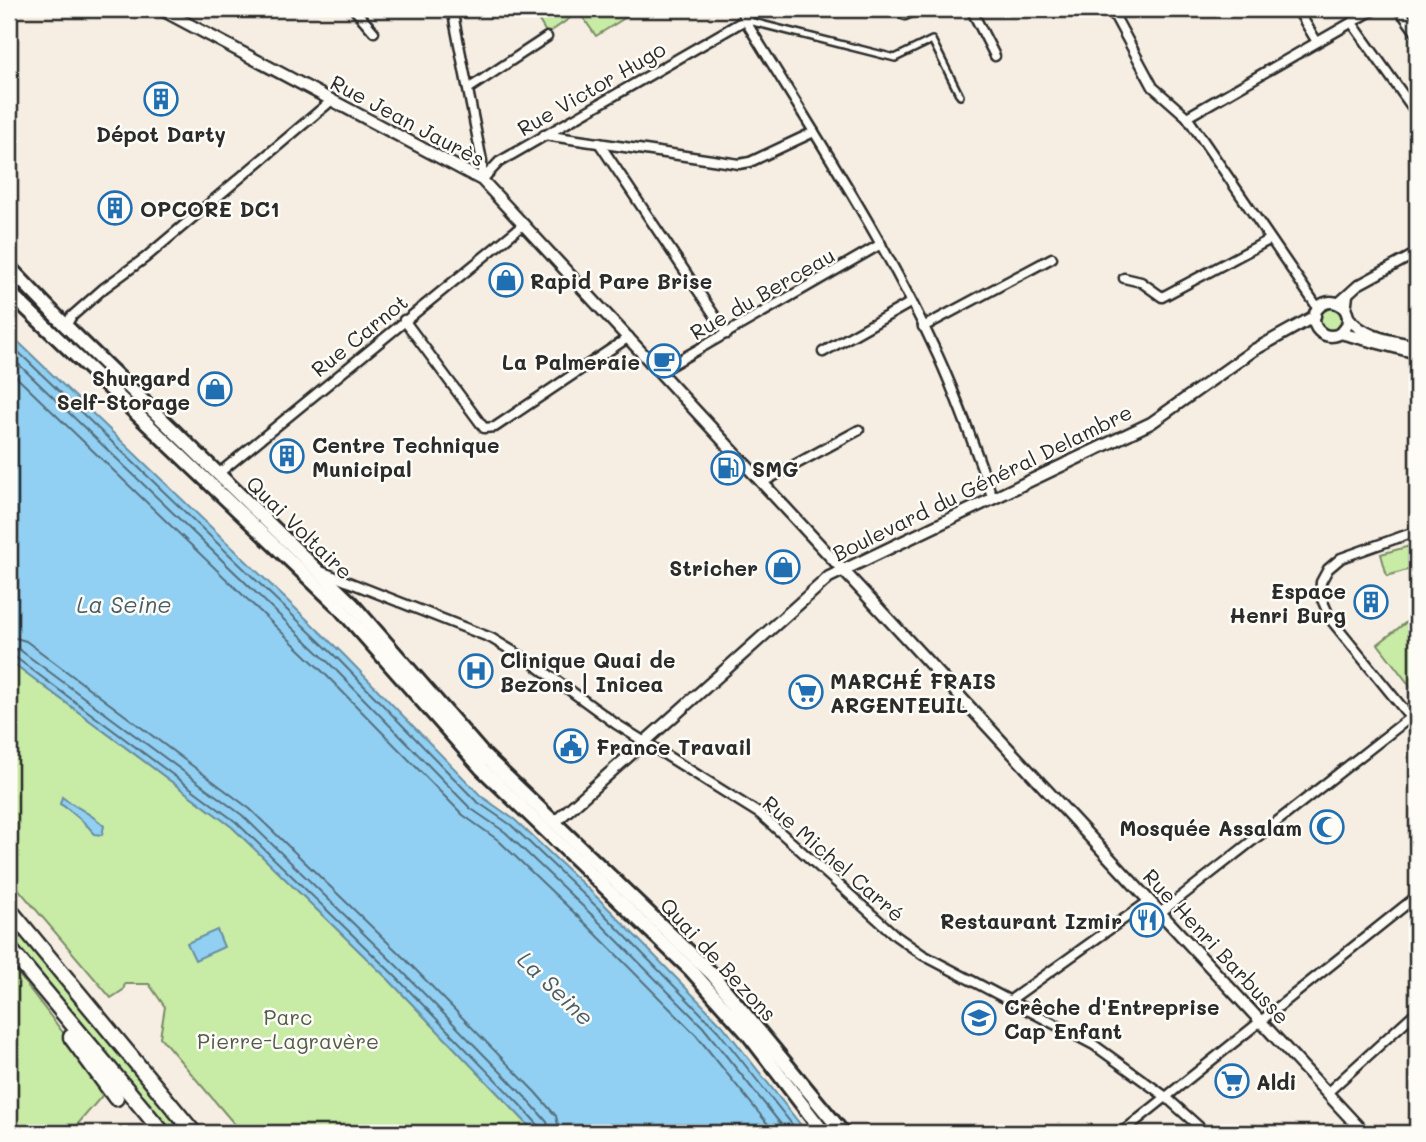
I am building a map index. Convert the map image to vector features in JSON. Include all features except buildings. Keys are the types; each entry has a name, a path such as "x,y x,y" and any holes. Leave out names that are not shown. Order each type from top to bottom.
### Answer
{"highway":[{"path":"9,909 194,1133"},
{"path":"9,948 163,1133"},
{"path":"54,1003 53,1013 116,1098"}],"main road":[{"name":"Quai Voltaire","path":"9,267 65,326 352,604 551,828"},
{"name":"Quai Voltaire","path":"9,292 339,607 474,760 532,817 551,828"},
{"name":"Quai de Bezons","path":"551,828 567,851 724,1006 824,1133"},
{"name":"Quai de Bezons","path":"551,828 712,974 843,1133"}],"street":[{"name":"Rue Jean Jaurès","path":"160,9 482,180 763,482"},
{"path":"354,9 374,32"},
{"path":"452,9 482,161 482,180"},
{"path":"741,9 745,20 881,244 937,355 993,499"},
{"name":"Rue Victor Hugo","path":"482,180 499,162 745,20 756,9"},
{"path":"905,15 919,9"},
{"path":"971,9 995,56"},
{"path":"1086,13 1091,9"},
{"path":"1111,9 1153,87 1187,117 1317,312 1318,330 1328,336 1340,333 1417,354"},
{"path":"1297,9 1317,42"},
{"path":"1187,117 1317,42 1353,25 1374,9"},
{"path":"1399,9 1417,34"},
{"path":"745,20 895,58 932,40 960,96"},
{"path":"1353,25 1417,114"},
{"path":"468,89 547,37"},
{"path":"65,326 76,313 331,101"},
{"path":"544,135 740,164 814,132"},
{"path":"599,143 727,334"},
{"name":"Rue Carnot","path":"218,474 524,224"},
{"path":"1125,278 1141,282 1162,297 1269,240"},
{"name":"Rue du Berceau","path":"660,372 881,244"},
{"path":"1317,312 1325,304 1337,303 1357,285 1417,253"},
{"path":"923,327 1052,258"},
{"path":"1340,333 1346,327 1348,295"},
{"path":"823,352 910,303"},
{"path":"1337,303 1357,327 1376,337 1417,346"},
{"name":"Boulevard du Général Delambre","path":"551,828 631,752 647,743 829,577 1151,423 1254,351 1317,312"},
{"path":"404,320 484,428 495,427 629,337"},
{"name":"Boulevard du Général Delambre","path":"1283,335 1318,330"},
{"path":"763,482 859,430"},
{"name":"Rue Henri Barbusse","path":"763,482 1364,1133"},
{"path":"1160,912 1414,715 1331,620 1320,595 1321,582 1328,569 1340,558 1417,531"},
{"name":"Rue Michel Carré","path":"317,570 491,638 534,664 616,724 761,814 896,936 923,955 1094,1045 1166,1097 1206,1133"},
{"path":"1121,1133 1417,896"},
{"path":"1009,1001 1149,901"},
{"path":"1327,1093 1417,1011"}],"green space":[{"path":"532,9 639,9 596,36 579,12 547,34"},
{"path":"1331,308 1341,315 1342,319 1335,329 1331,330 1321,323 1320,319 1327,309"},
{"path":"1417,544 1417,567 1387,576 1381,554"},
{"path":"1413,617 1417,622 1417,695 1378,644"},
{"name":"Parc Pierre-Lagravère","path":"9,660 232,827 389,980 536,1133 242,1133 160,1037 165,1007 149,984 125,984 123,990 111,998 9,878"},
{"path":"23,935 188,1133 170,1133 13,943"},
{"path":"9,962 107,1090 76,1126 80,1133 9,1133"}],"water":[{"name":"La Seine","path":"9,333 343,654 481,796 515,820 603,903 723,1026 807,1133 536,1133 389,980 232,827 9,660"},
{"path":"62,797 100,822 104,826 102,835 94,834 60,804"},
{"path":"217,930 224,947 195,960 187,943"}],"place":[{"name":"Dépot Darty","path":"161,99"},
{"name":"OPCORE DC1","path":"115,208"},
{"name":"Rapid Pare Brise","path":"506,280"},
{"name":"La Palmeraie","path":"664,361"},
{"name":"Shurgard Self-Storage","path":"215,389"},
{"name":"Centre Technique Municipal","path":"287,456"},
{"name":"SMG","path":"728,468"},
{"name":"Stricher","path":"783,567"},
{"name":"Espace Henri Burg","path":"1371,602"},
{"name":"Clinique Quai de Bezons | Inicea","path":"476,671"},
{"name":"MARCHÉ FRAIS ARGENTEUIL","path":"806,692"},
{"name":"France Travail","path":"571,746"},
{"name":"Mosquée Assalam","path":"1327,827"},
{"name":"Restaurant Izmir","path":"1147,920"},
{"name":"Crêche d'Entreprise Cap Enfant","path":"979,1018"},
{"name":"Aldi","path":"1232,1081"}]}
